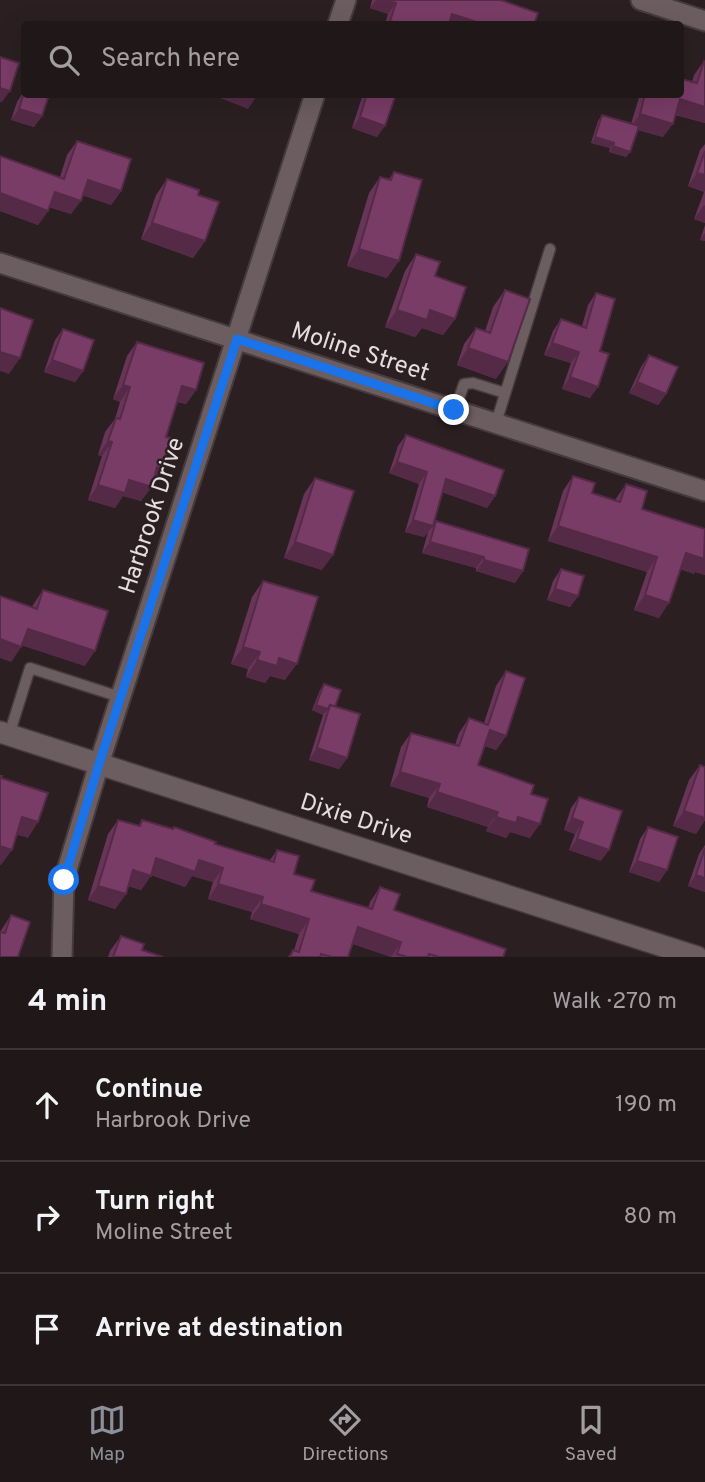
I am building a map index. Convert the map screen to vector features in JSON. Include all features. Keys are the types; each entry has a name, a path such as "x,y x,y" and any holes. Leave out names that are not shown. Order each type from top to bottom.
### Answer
{"street":[{"path":"339,21 346,0"},
{"path":"641,0 705,21"},
{"name":"Harbrook Drive","path":"62,957 64,880 314,98"},
{"name":"Moline Street","path":"0,263 705,491"},
{"name":"Dixie Drive","path":"4,733 697,957"}],"lane":[{"path":"496,423 550,249"},
{"path":"454,410 464,384 473,383 505,393"},
{"path":"4,733 30,668 120,698"}],"building":[{"path":"386,0 501,0 538,13 535,21 474,21 452,14 450,21 390,21 396,3"},
{"path":"0,57 19,63 10,91 0,88"},
{"path":"704,61 705,107 680,99 673,124 640,114 644,98 684,98 684,80 697,83"},
{"path":"22,98 48,98 42,116 19,109"},
{"path":"366,98 395,98 385,126 360,117"},
{"path":"602,115 639,126 630,152 595,137"},
{"path":"77,141 131,159 121,191 88,180 81,201 55,192 48,211 0,193 0,156 64,179"},
{"path":"705,151 705,175 697,173"},
{"path":"394,172 422,180 399,261 359,249 380,177 391,180"},
{"path":"167,179 199,190 198,195 219,202 205,241 152,223"},
{"path":"416,254 440,262 435,276 466,287 455,319 430,310 427,320 397,310"},
{"path":"505,290 530,299 508,362 468,348 476,328 490,333"},
{"path":"596,293 615,299 600,351 609,354 598,387 570,377 579,352 552,343 561,319 586,328"},
{"path":"0,308 33,320 20,358 0,352"},
{"path":"63,329 94,340 83,371 52,360"},
{"path":"137,342 204,363 196,390 182,386 166,437 171,438 161,469 157,467 152,487 129,480 125,493 98,485 112,442 108,441 116,418 120,419 130,387 123,385"},
{"path":"649,355 678,367 666,394 637,382"},
{"path":"406,435 504,470 495,496 446,479 433,526 413,520 427,472 397,462"},
{"path":"573,476 595,483 592,493 620,502 626,484 647,491 642,509 705,529 704,559 686,553 669,603 645,595 657,557 558,526"},
{"path":"315,478 354,491 333,555 295,542"},
{"path":"436,521 529,549 523,571 430,542"},
{"path":"561,569 584,576 578,596 555,589"},
{"path":"263,581 318,597 297,664 279,658 277,666 257,660 260,652 243,647"},
{"path":"43,590 108,611 95,651 28,629 21,647 0,639 0,596 37,609"},
{"path":"506,671 525,678 506,736 490,730 478,765 534,785 531,794 548,799 540,824 518,817 516,823 496,817 498,812 437,792 440,784 400,772 411,733 459,746 469,718 488,725"},
{"path":"324,684 341,690 335,707 330,705 328,709 316,705"},
{"path":"330,705 360,714 347,758 317,748"},
{"path":"700,765 705,767 705,818 684,811"},
{"path":"0,776 48,793 38,822 22,817 12,850 0,846"},
{"path":"579,797 622,811 609,850 577,839 583,822 572,818"},
{"path":"118,820 140,826 142,820 173,829 174,827 216,842 215,844 274,862 277,850 299,856 294,874 315,880 311,891 372,909 380,887 400,894 394,910 506,949 503,957 439,957 429,954 428,957 407,957 397,954 401,942 358,927 348,957 321,954 320,957 290,957 293,950 299,952 309,919 261,904 263,897 218,884 223,868 199,860 195,872 156,858 151,876 133,870 126,894 98,886"},
{"path":"648,827 678,837 667,870 637,861"},
{"path":"705,848 705,878 696,875"},
{"path":"11,915 30,922 18,957 0,957 0,932 5,933"},
{"path":"121,936 144,944 142,950 163,957 113,957"}],"route":[{"path":"64,880 237,339 454,410"}]}
